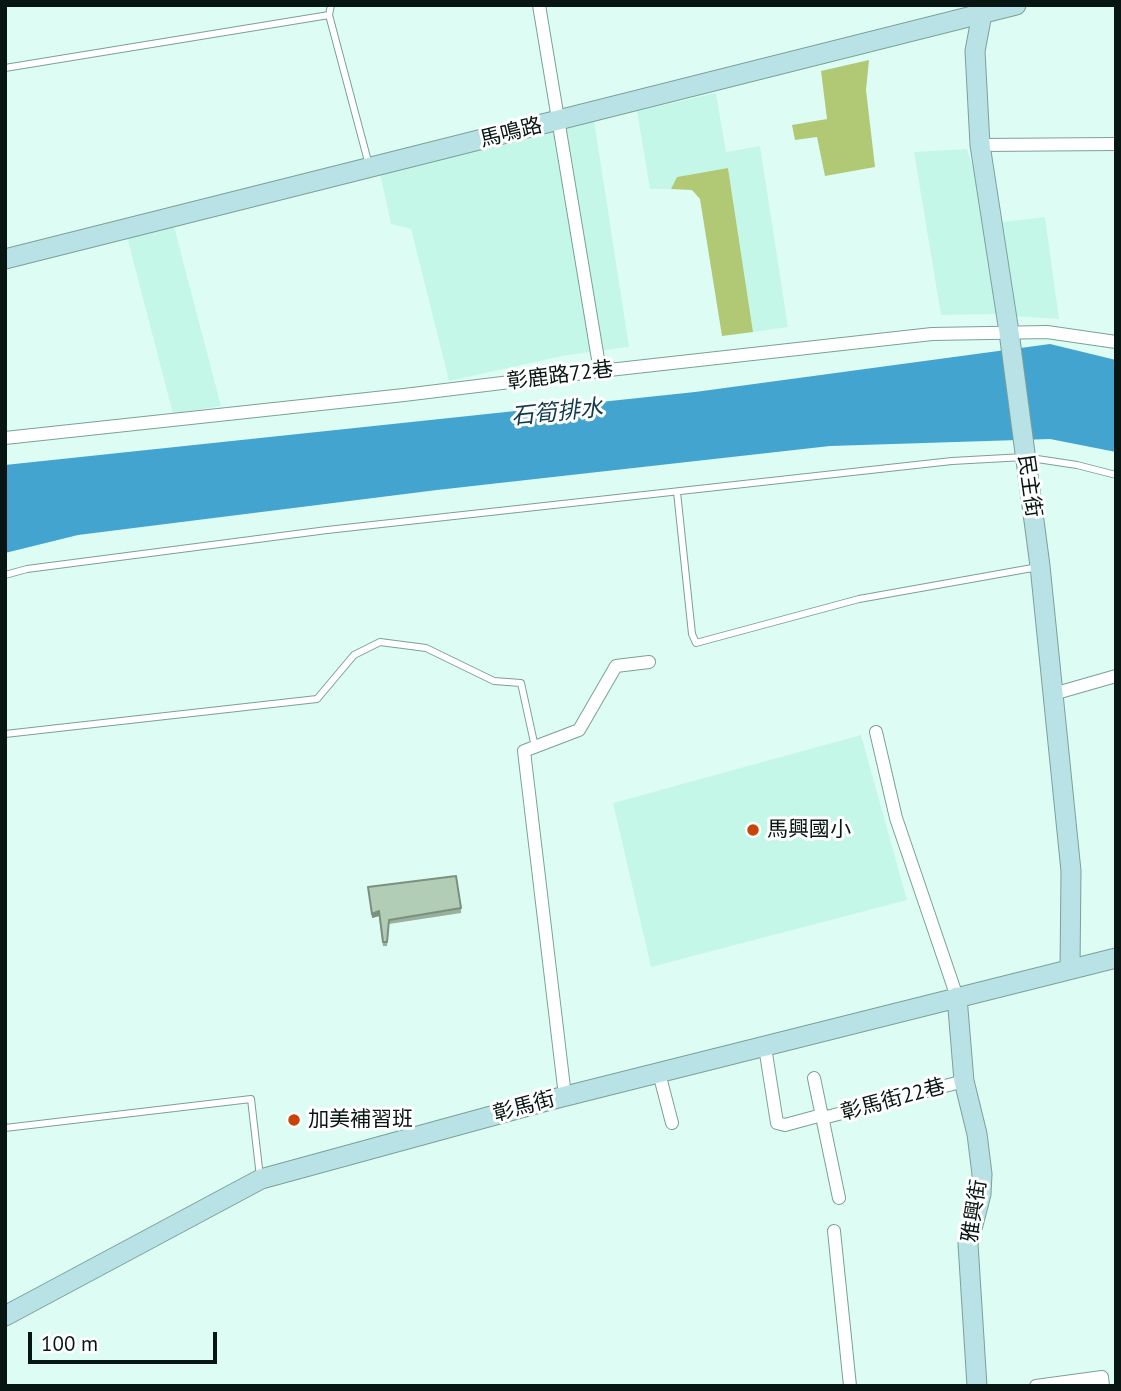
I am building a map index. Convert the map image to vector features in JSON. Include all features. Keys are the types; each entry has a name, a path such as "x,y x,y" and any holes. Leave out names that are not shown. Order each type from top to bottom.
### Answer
{"street":[{"path":"539,5 600,371"},
{"name":"馬鳴路","path":"5,259 559,121 981,9 1016,5"},
{"name":"民主街","path":"981,9 975,51 980,145 1009,332 1040,566 1071,871 1070,968"},
{"path":"980,145 1116,144"},
{"name":"彰鹿路72巷","path":"5,438 390,397 932,334 1048,332 1116,342"},
{"path":"565,1096 524,751 579,730 616,666 649,662"},
{"path":"1053,695 1116,676"},
{"path":"876,732 896,818 957,997"},
{"name":"彰馬街","path":"5,1316 261,1179 565,1096 1116,958"},
{"name":"雅興街","path":"957,997 964,1081 977,1133 982,1174 981,1194 968,1244 977,1386"},
{"name":"彰馬街22巷","path":"765,1047 778,1123 785,1125 964,1081"},
{"path":"659,1073 671,1123"},
{"name":"彰馬街22巷","path":"814,1079 839,1198"},
{"path":"834,1231 850,1386"},
{"path":"1036,1386 1102,1377 1103,1386"}],"lane":[{"path":"331,5 329,15 370,168"},
{"path":"5,68 329,15"},
{"path":"5,575 27,569 327,530 952,461 1024,457 1077,465 1116,475"},
{"path":"677,492 692,634 696,643 859,599 1040,566"},
{"path":"5,734 317,699 354,656 380,642 426,648 494,681 521,683 535,747"},
{"path":"5,1128 251,1099 261,1179"}],"shaded area":[{"path":"716,93 726,152 760,146 788,327 753,332 728,168 678,177 671,189 650,189 637,111"},
{"path":"594,120 629,347 567,355 449,381 411,229 391,224 379,169"},
{"path":"967,149 980,190 998,314 941,315 914,152"},
{"path":"1045,217 1059,319 1013,316 1002,222"},
{"path":"172,219 221,406 173,414 125,229"},
{"name":"馬興國小","path":"861,735 907,900 651,967 613,803"}],"green space":[{"path":"869,60 866,90 875,167 825,176 817,137 795,140 792,125 827,119 821,71"},
{"path":"728,168 753,332 722,336 700,199 692,190 671,189 677,177"}],"water":[{"name":"石筍排水","path":"1050,344 1116,360 1116,452 1050,439 830,446 437,490 78,535 5,553 5,465 695,392"}],"building":[{"path":"456,876 461,908 389,920 387,942 383,942 379,911 372,914 368,887"}],"place":[{"name":"馬興國小","path":"753,830"},
{"name":"加美補習班","path":"294,1120"}]}
